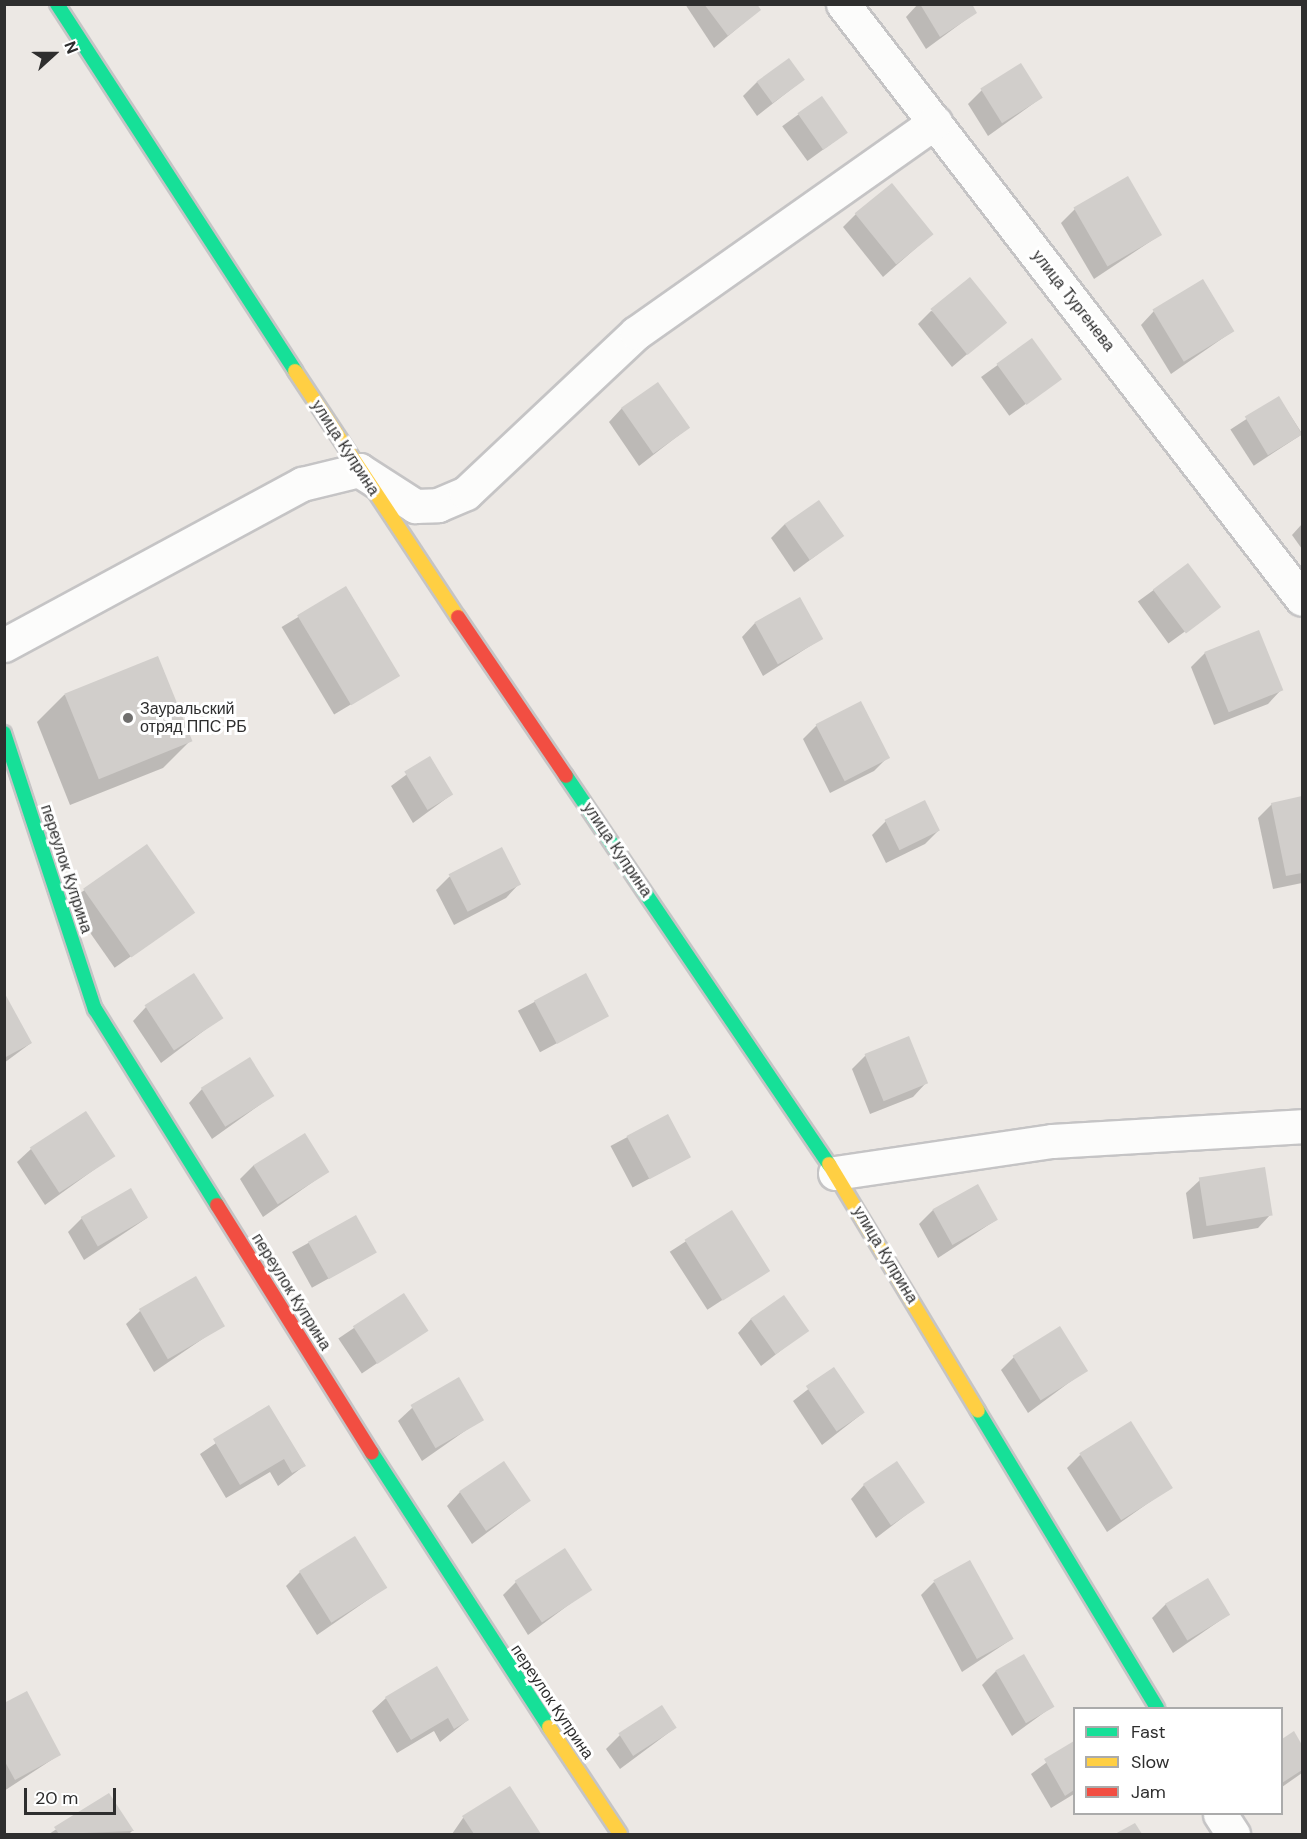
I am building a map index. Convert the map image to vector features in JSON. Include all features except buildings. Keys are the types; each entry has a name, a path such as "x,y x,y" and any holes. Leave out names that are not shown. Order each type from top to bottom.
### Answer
{"street":[{"name":"улица Куприна","path":"57,4 359,470 836,1173 1156,1707"},
{"name":"улица Тургенева","path":"843,4 1302,598"},
{"path":"4,645 302,484 359,470 415,506 438,505 466,493 636,333 934,122"},
{"name":"переулок Куприна","path":"4,733 95,1009 450,1578 620,1834"},
{"path":"836,1173 1052,1141 1302,1126"},
{"path":"1221,1815 1233,1834"}],"traffic: fast":[{"path":"57,4 295,371"},
{"path":"4,733 95,1009 217,1205"},
{"path":"566,776 829,1164"},
{"path":"978,1411 1156,1707"},
{"path":"372,1453 549,1727"}],"traffic: slow":[{"path":"295,371 458,617"},
{"path":"829,1164 978,1411"},
{"path":"549,1727 620,1834"}],"traffic: jam":[{"path":"458,617 566,776"},
{"path":"217,1205 372,1453"}],"place":[{"name":"Зауральский отряд ППС РБ","path":"128,718"}]}
